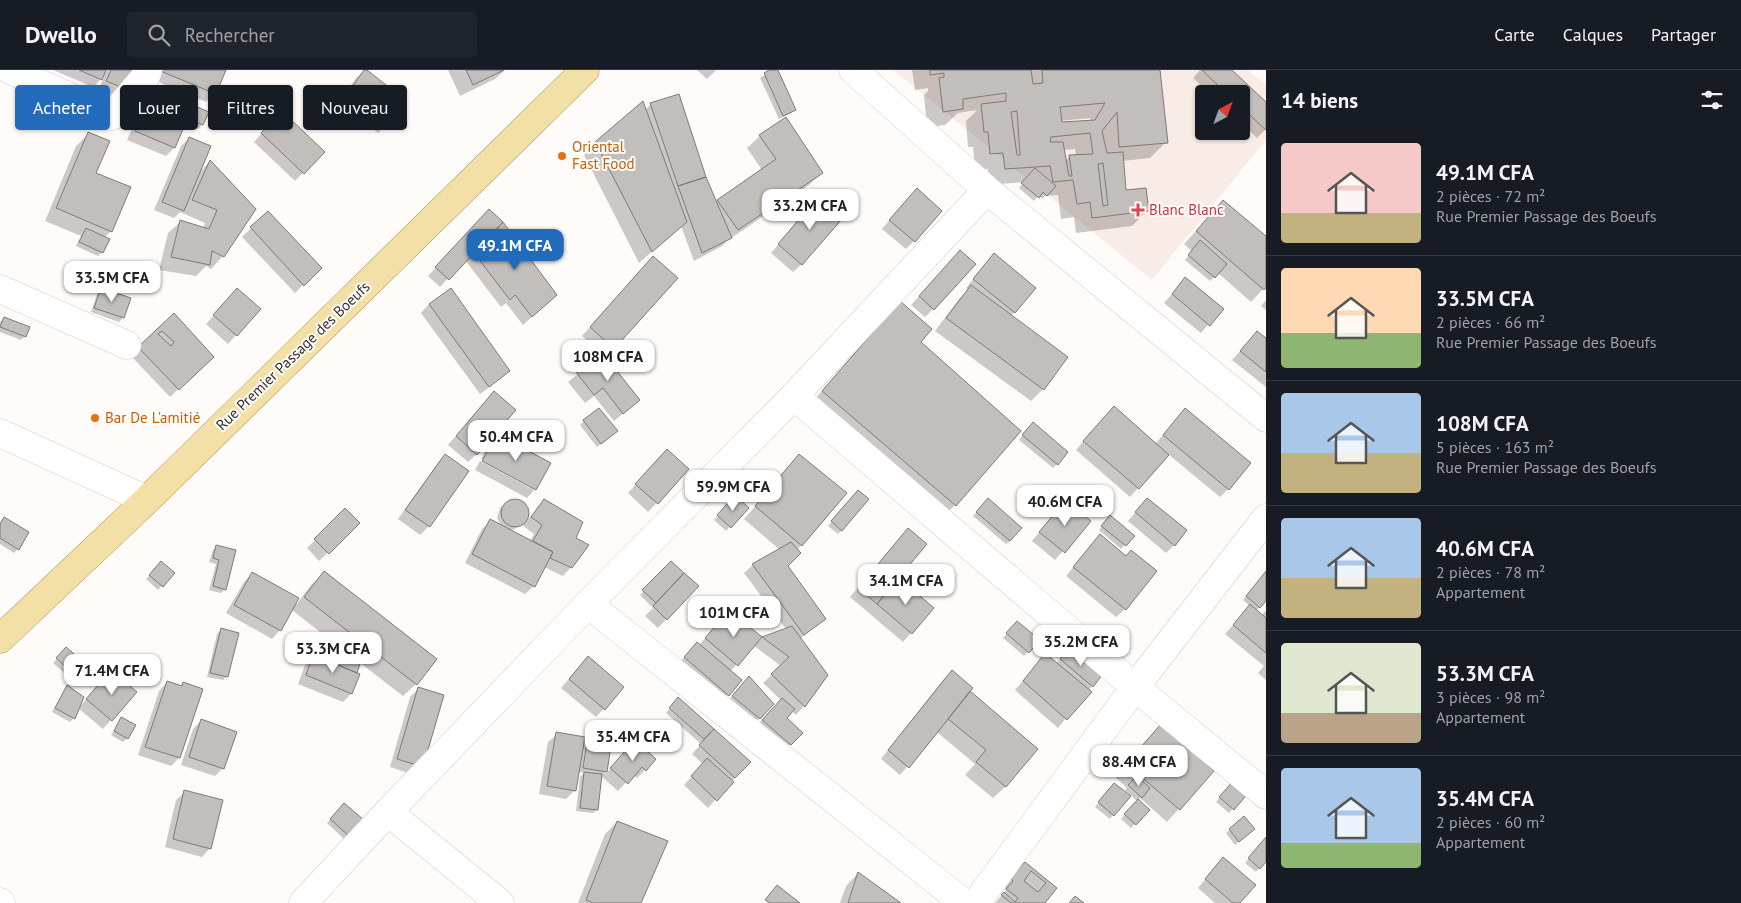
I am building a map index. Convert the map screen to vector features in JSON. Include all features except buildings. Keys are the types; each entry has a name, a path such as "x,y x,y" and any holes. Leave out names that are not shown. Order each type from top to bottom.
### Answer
{"main road":[{"name":"Rue Premier Passage des Boeufs","path":"0,639 147,500 585,70"}],"street":[{"path":"10,70 112,116 146,76 148,70"},
{"path":"853,70 987,190 1266,418"},
{"path":"303,903 588,604 794,396 987,190"},
{"path":"0,290 127,345"},
{"path":"794,396 1135,687 1266,795"},
{"path":"0,433 147,500"},
{"path":"976,903 1135,687 1266,518"},
{"path":"588,604 964,903"},
{"path":"388,812 500,903"}],"shaded area":[{"name":"Blanc Blanc","path":"893,70 1248,70 1266,85 1266,140 1152,280"}],"place":[{"name":"Oriental Fast Food","path":"562,156"},
{"name":"Blanc Blanc","path":"1138,210"},
{"name":"Bar De L'amitié","path":"95,418"}]}
